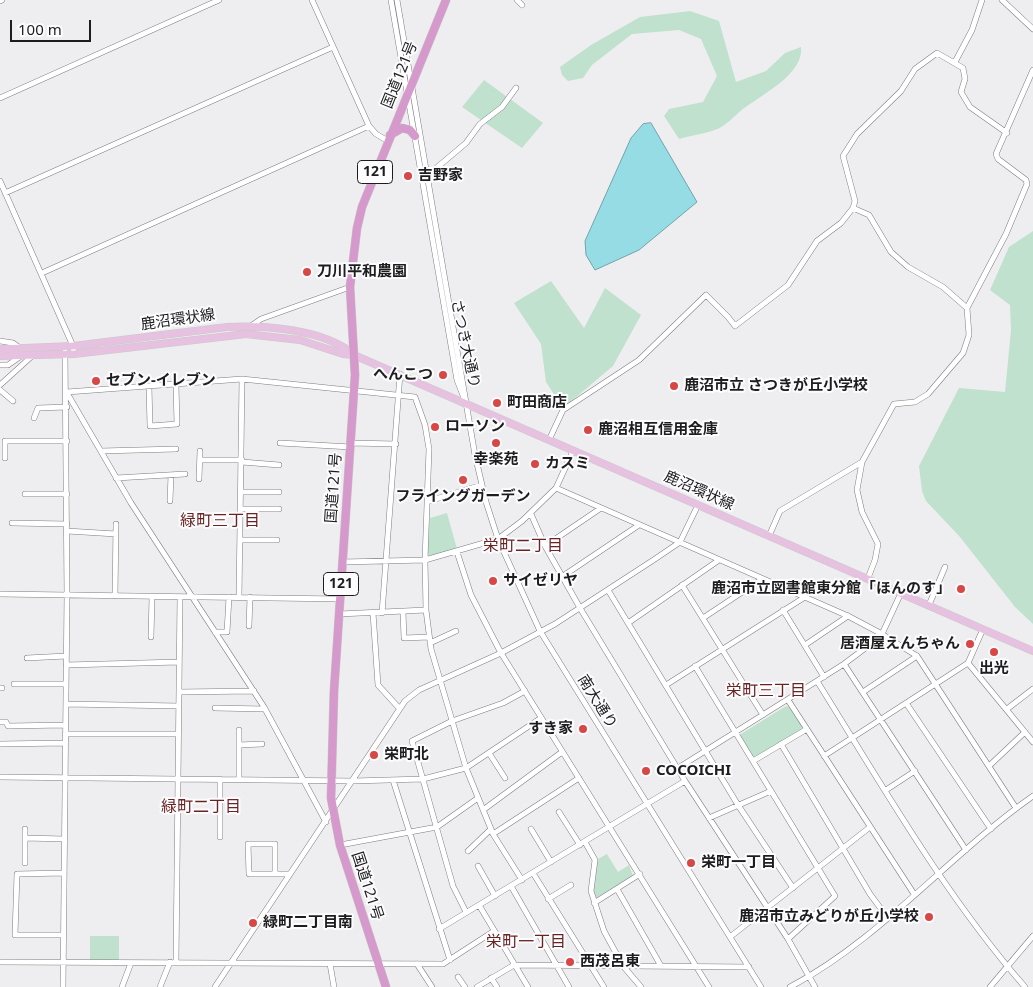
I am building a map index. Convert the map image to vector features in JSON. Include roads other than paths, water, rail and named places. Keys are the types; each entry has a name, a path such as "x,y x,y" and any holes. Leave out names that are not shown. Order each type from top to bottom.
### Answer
{"highway":[{"name":"国道121号","path":"386,987 340,845 332,813 334,691 355,389 350,288 357,228 362,208 446,0"},
{"path":"389,138 402,128 410,130 415,136"}],"main road":[{"name":"鹿沼環状線","path":"0,356 227,327 251,326 283,329 308,335 344,346 354,355"},
{"name":"鹿沼環状線","path":"0,349 21,352 32,356 65,355 246,334 300,340 342,354 354,355 1033,651"}],"street":[{"path":"0,98 219,0"},
{"path":"312,0 369,126 376,134 389,138"},
{"name":"さつき大通り","path":"391,0 457,380 467,405"},
{"name":"さつき大通り","path":"397,0 467,405"},
{"path":"517,0 522,5"},
{"path":"955,62 972,30 982,0"},
{"path":"1002,0 1033,29"},
{"path":"6,193 333,46"},
{"path":"549,440 563,410 639,360 706,295 735,326 788,285 817,241 841,223 853,208 855,201 842,156 857,134 901,91 915,69 937,53 963,68 965,79 961,92 970,107 1007,133"},
{"path":"868,578 875,560 878,544 858,502 857,490 862,462 894,404 915,402 928,394 963,352 969,335 966,308 1006,234 1027,184 1026,180 998,159 996,154 1007,133 1033,70"},
{"path":"428,175 466,143 480,124 502,107 516,88"},
{"path":"42,273 369,126"},
{"path":"0,181 42,273 73,346 74,354"},
{"path":"853,208 869,215 891,252 908,267 943,288 966,308"},
{"path":"251,326 261,319 350,288"},
{"path":"0,341 13,343 21,352 8,365 0,365"},
{"path":"63,987 67,595 67,392 64,347"},
{"path":"0,385 32,356"},
{"path":"382,613 384,561 396,444 400,374"},
{"path":"67,392 176,385 242,378 415,397 425,425 430,449 425,560 429,640 466,768 492,832 522,880"},
{"path":"239,597 242,492 242,378"},
{"path":"149,387 150,426 177,424 176,385"},
{"path":"0,390 13,401"},
{"path":"67,392 116,478 265,709 326,822"},
{"name":"南大通り","path":"467,405 482,485 498,539 540,631 645,804 761,987"},
{"path":"34,418 38,408 67,407"},
{"path":"5,458 5,441 67,441"},
{"path":"280,443 396,444"},
{"path":"101,451 176,449"},
{"path":"343,562 425,560 498,539 531,514 556,488 573,450"},
{"path":"199,480 200,451"},
{"path":"200,460 242,461 278,465"},
{"path":"769,536 780,511 862,462"},
{"path":"116,478 186,474"},
{"path":"170,502 171,475"},
{"path":"429,501 482,485"},
{"path":"556,488 848,616 917,656 1016,808"},
{"path":"242,492 279,492"},
{"path":"25,494 67,494"},
{"path":"215,987 379,744 399,708 414,693 501,652 580,608 608,590 680,542 698,505"},
{"path":"545,546 601,508"},
{"path":"241,509 279,509"},
{"path":"531,514 545,546 580,608 685,781 788,939 815,987"},
{"path":"12,523 67,524"},
{"path":"115,596 116,524"},
{"path":"563,576 639,525"},
{"path":"67,532 116,534"},
{"path":"240,540 277,540"},
{"path":"457,552 471,594 501,652 709,987"},
{"path":"628,623 719,560"},
{"path":"929,605 945,567"},
{"path":"703,618 762,579"},
{"path":"682,586 763,715"},
{"path":"608,590 738,805 793,888"},
{"path":"678,768 844,664 882,634 901,593"},
{"path":"0,594 340,599"},
{"path":"151,637 152,597"},
{"path":"160,987 173,962 180,597"},
{"path":"215,632 227,632 229,597"},
{"path":"249,626 250,597"},
{"path":"666,685 805,597"},
{"path":"339,614 426,610"},
{"path":"783,610 824,677"},
{"path":"403,612 404,638 429,640 456,631"},
{"path":"373,613 378,685 399,708"},
{"path":"805,645 848,616"},
{"path":"824,756 968,663 983,629"},
{"path":"27,658 66,656"},
{"path":"863,692 917,656"},
{"path":"66,665 179,662"},
{"path":"968,663 1033,742"},
{"path":"844,664 916,771 966,850"},
{"path":"695,666 835,896 788,939"},
{"path":"817,681 938,873 1006,966 1024,987"},
{"path":"14,684 66,684"},
{"path":"1007,709 1033,689"},
{"path":"179,692 254,691"},
{"path":"466,912 454,886 412,741 452,721 503,703 525,691"},
{"path":"788,700 914,894"},
{"path":"906,703 991,829"},
{"path":"66,704 179,706"},
{"path":"214,708 265,709"},
{"path":"0,777 353,781 423,779 466,768 541,718"},
{"path":"0,722 6,722 8,726 65,725"},
{"path":"753,761 806,729"},
{"path":"238,779 239,730"},
{"path":"989,766 1025,732"},
{"path":"65,734 178,734"},
{"path":"0,744 65,743"},
{"path":"239,745 262,744"},
{"path":"781,744 870,894 887,917"},
{"path":"483,810 562,752"},
{"path":"489,753 505,778"},
{"path":"886,790 916,771"},
{"path":"468,851 492,832 579,778"},
{"path":"220,779 220,837"},
{"path":"393,780 408,833 450,960"},
{"path":"439,929 685,781"},
{"path":"709,818 772,791"},
{"path":"790,987 841,956 1016,808 1033,796"},
{"path":"340,845 437,827 478,798"},
{"path":"559,812 595,860 591,891 604,931 623,966 642,987"},
{"path":"730,937 870,827"},
{"path":"25,829 25,863"},
{"path":"530,829 550,862"},
{"path":"25,838 64,839"},
{"path":"275,873 275,844 248,844 249,874 290,874"},
{"path":"478,866 495,896"},
{"path":"63,935 15,935 17,874 64,873"},
{"path":"533,873 604,987"},
{"path":"594,902 640,874"},
{"path":"548,899 571,885"},
{"path":"511,886 569,987"},
{"path":"617,889 661,966"},
{"path":"479,905 528,987"},
{"path":"0,962 442,964 494,931"},
{"path":"990,987 1006,966 1032,940"},
{"path":"122,987 131,963"},
{"path":"330,964 334,987"},
{"path":"417,964 432,987"},
{"path":"477,987 514,965 749,967"},
{"path":"458,977 465,987"},
{"path":"491,978 498,987"}],"water":[{"path":"651,123 697,202 639,250 595,270 586,255 585,241 631,138 643,124"}],"place":[{"name":"吉野家","path":"408,176"},
{"name":"刀川平和農園","path":"307,272"},
{"name":"へんこつ","path":"443,375"},
{"name":"セブン-イレブン","path":"96,381"},
{"name":"鹿沼市立 さつきが丘小学校","path":"674,386"},
{"name":"町田商店","path":"497,403"},
{"name":"ローソン","path":"435,427"},
{"name":"鹿沼相互信用金庫","path":"588,430"},
{"name":"幸楽苑","path":"496,443"},
{"name":"カスミ","path":"535,464"},
{"name":"フライングガーデン","path":"463,480"},
{"name":"サイゼリヤ","path":"493,581"},
{"name":"鹿沼市立図書館東分館「ほんのす」","path":"961,589"},
{"name":"居酒屋えんちゃん","path":"970,644"},
{"name":"出光","path":"994,652"},
{"name":"すき家","path":"583,729"},
{"name":"栄町北","path":"374,755"},
{"name":"COCOICHI","path":"646,771"},
{"name":"栄町一丁目","path":"691,863"},
{"name":"鹿沼市立みどりが丘小学校","path":"929,917"},
{"name":"緑町二丁目南","path":"253,923"},
{"name":"西茂呂東","path":"570,962"}],"district":[{"name":"緑町三丁目","path":"220,521"},
{"name":"栄町二丁目","path":"523,546"},
{"name":"栄町三丁目","path":"766,691"},
{"name":"緑町二丁目","path":"201,807"},
{"name":"栄町一丁目","path":"526,942"}]}
